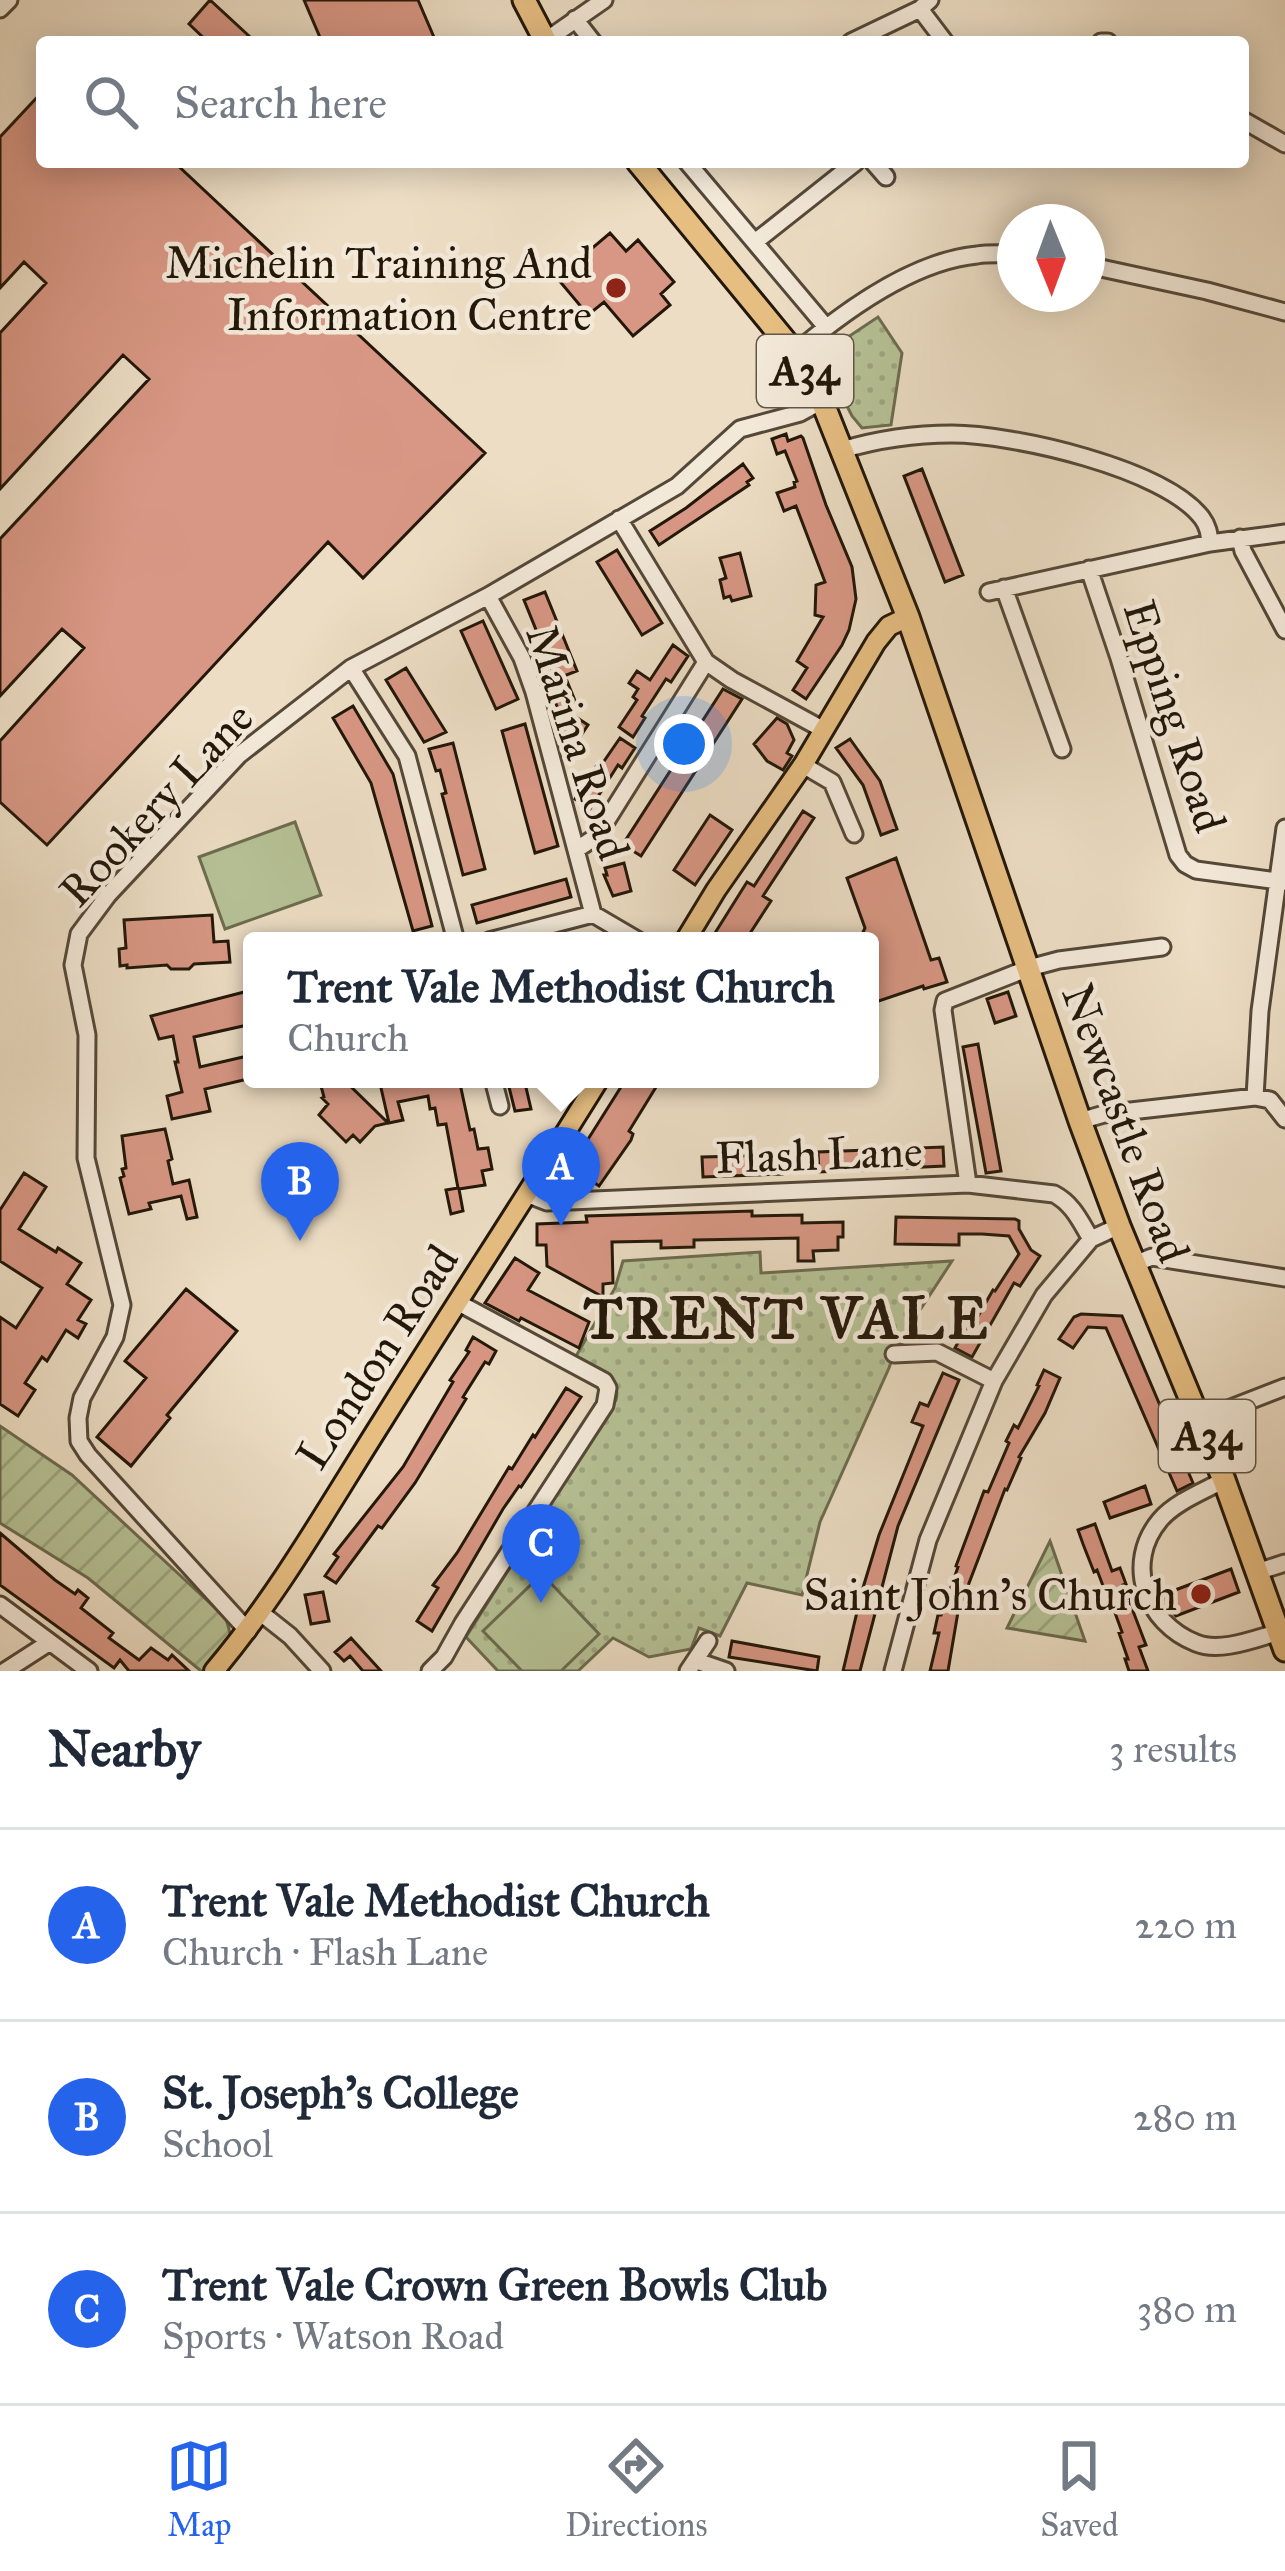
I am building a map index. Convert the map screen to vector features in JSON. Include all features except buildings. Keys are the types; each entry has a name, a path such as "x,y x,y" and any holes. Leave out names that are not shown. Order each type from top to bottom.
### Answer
{"highway":[{"path":"524,0 543,36"},
{"name":"A34","path":"643,168 795,353 822,401 908,617"},
{"name":"Newcastle Road","path":"908,617 1079,1121 1224,1480 1282,1641"}],"main road":[{"path":"690,932 802,765 876,642 889,626 908,617"},
{"name":"London Road","path":"214,1671 261,1613 594,1088"}],"street":[{"path":"0,9 9,0"},
{"path":"554,36 604,0"},
{"path":"863,36 925,4 942,36"},
{"path":"575,19 588,36"},
{"path":"1249,123 1285,144"},
{"path":"692,168 826,327"},
{"path":"755,242 848,168"},
{"path":"878,168 886,177"},
{"path":"795,353 897,281 936,264 997,254"},
{"path":"1105,269 1285,313"},
{"name":"Rookery Lane","path":"248,1631 79,1441 82,1398 115,1337 122,1305 86,1158 87,1035 73,965 79,934 108,895 239,755 351,668 488,596 677,486 740,429 800,413 822,401"},
{"path":"842,450 900,435 957,434 1067,452 1130,473 1184,500 1209,529 1210,543"},
{"path":"620,519 706,662 824,730"},
{"path":"1062,749 996,590 1210,543 1285,533"},
{"path":"1240,538 1285,630"},
{"name":"Epping Road","path":"1089,568 1178,854 1196,870 1282,881"},
{"name":"Marina Road","path":"488,596 534,692 593,914"},
{"path":"576,850 597,836 706,662"},
{"path":"351,668 407,756 454,932"},
{"path":"802,765 832,782 854,835"},
{"path":"1255,1097 1261,1011 1282,881 1285,829"},
{"path":"524,932 593,914 624,932"},
{"path":"968,1184 945,1001 1059,959 1162,947"},
{"path":"495,1088 500,1106"},
{"path":"1079,1121 1255,1097 1270,1100 1285,1119"},
{"name":"Flash Lane","path":"529,1195 547,1202 968,1184 1033,1189 1066,1201 1091,1239"},
{"path":"893,1671 928,1540 994,1381 1044,1295 1091,1239 1119,1226"},
{"path":"1134,1264 1152,1257 1285,1278"},
{"path":"430,1671 444,1657 605,1405 608,1388 604,1381 457,1302"},
{"path":"894,1354 938,1352 994,1381"},
{"path":"1200,1420 1285,1387"},
{"path":"1224,1480 1161,1519 1142,1555 1144,1594 1161,1620 1197,1644 1282,1641"},
{"path":"1257,1572 1285,1563"},
{"path":"0,1605 89,1671"},
{"path":"261,1613 322,1671"},
{"path":"708,1641 692,1666 726,1671"},
{"path":"5,1671 50,1642"}],"green space":[{"path":"878,317 902,353 891,425 862,428 822,357"},
{"path":"295,822 321,895 225,929 199,857"},
{"path":"760,1252 761,1273 952,1261 896,1347 820,1522 802,1595 747,1583 720,1636 699,1628 691,1649 649,1657 613,1638 578,1671 498,1671 466,1637 616,1400 611,1378 575,1358 615,1288 623,1261"},
{"path":"0,1426 72,1475 226,1618 231,1637 206,1671 88,1578 0,1523"},
{"path":"1050,1541 1085,1641 1007,1628"},
{"path":"542,1574 599,1634 561,1671 522,1671 483,1631"}],"place":[{"name":"Michelin Training And Information Centre","path":"616,288"},
{"name":"Trent Vale Methodist Church","path":"561,1226"},
{"name":"St. Joseph's College","path":"300,1241"},
{"name":"Saint John's Church","path":"1201,1594"},
{"name":"Trent Vale Crown Green Bowls Club","path":"541,1603"}],"district":[{"name":"TRENT VALE","path":"787,1319"}]}
